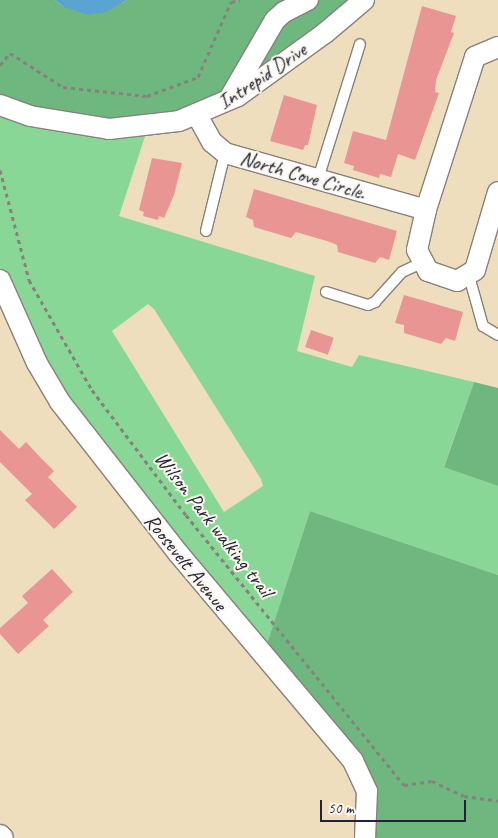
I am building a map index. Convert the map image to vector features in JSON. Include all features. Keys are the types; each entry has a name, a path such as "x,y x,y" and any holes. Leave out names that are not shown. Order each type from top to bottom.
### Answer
{"street":[{"path":"227,101 276,20 284,12 308,0"},
{"name":"Intrepid Drive","path":"0,105 30,116 109,129 156,126 197,115 227,101 266,78 364,0"},
{"path":"498,47 475,57 426,210 417,250 421,263 442,277 457,280 469,276 475,270 498,192"},
{"name":"North Cove Circle.","path":"197,115 212,142 225,153 426,210"},
{"name":"Roosevelt Avenue","path":"0,280 37,363 60,402 178,553 353,761 367,790 365,838"},
{"path":"0,835 4,838"}],"lane":[{"path":"318,179 360,44"},
{"path":"206,231 225,153"},
{"path":"326,292 368,305 375,302 402,272 421,263"},
{"path":"469,276 483,326 498,335"}],"path":[{"path":"0,65 10,53 64,87 147,96 198,78 231,2 240,0"},
{"name":"Wilson Park walking trail","path":"0,170 29,280 92,390 186,514 404,785 432,781 464,796 498,801"}],"green space":[{"path":"0,0 55,0 64,7 122,3 127,0 364,0 266,78 156,126 0,105"},
{"path":"0,105 148,127 119,216 315,276 297,351 352,367 359,355 474,382 444,466 498,486 498,575 310,511 265,650 91,442 0,280","holes":["148,304 154,309 261,479 263,486 224,512 112,331"]},
{"path":"474,382 498,388 498,486 444,467"},
{"path":"310,511 498,575 498,838 364,838 366,784 265,650"}],"water":[{"path":"55,0 127,0 106,12 88,15 64,7"}],"building":[{"path":"422,6 456,16 451,32 454,33 436,80 435,92 439,93 415,160 398,154 391,177 380,174 379,178 353,170 354,166 344,163 353,131 386,140"},
{"path":"284,95 317,105 308,145 305,145 303,150 270,141"},
{"path":"152,158 182,163 174,195 164,218 159,216 158,220 143,216 144,212 139,210"},
{"path":"254,189 397,231 389,260 380,257 375,263 338,252 337,245 330,242 296,232 291,238 254,227 253,220 246,217"},
{"path":"404,295 463,312 455,341 446,338 441,344 404,333 404,325 395,323"},
{"path":"311,330 334,338 328,355 305,347"},
{"path":"0,430 19,449 26,442 54,471 48,477 77,507 54,529 25,500 32,494 0,462"},
{"path":"52,569 73,592 43,620 49,626 18,654 0,634 0,628 28,603 22,596"}]}
